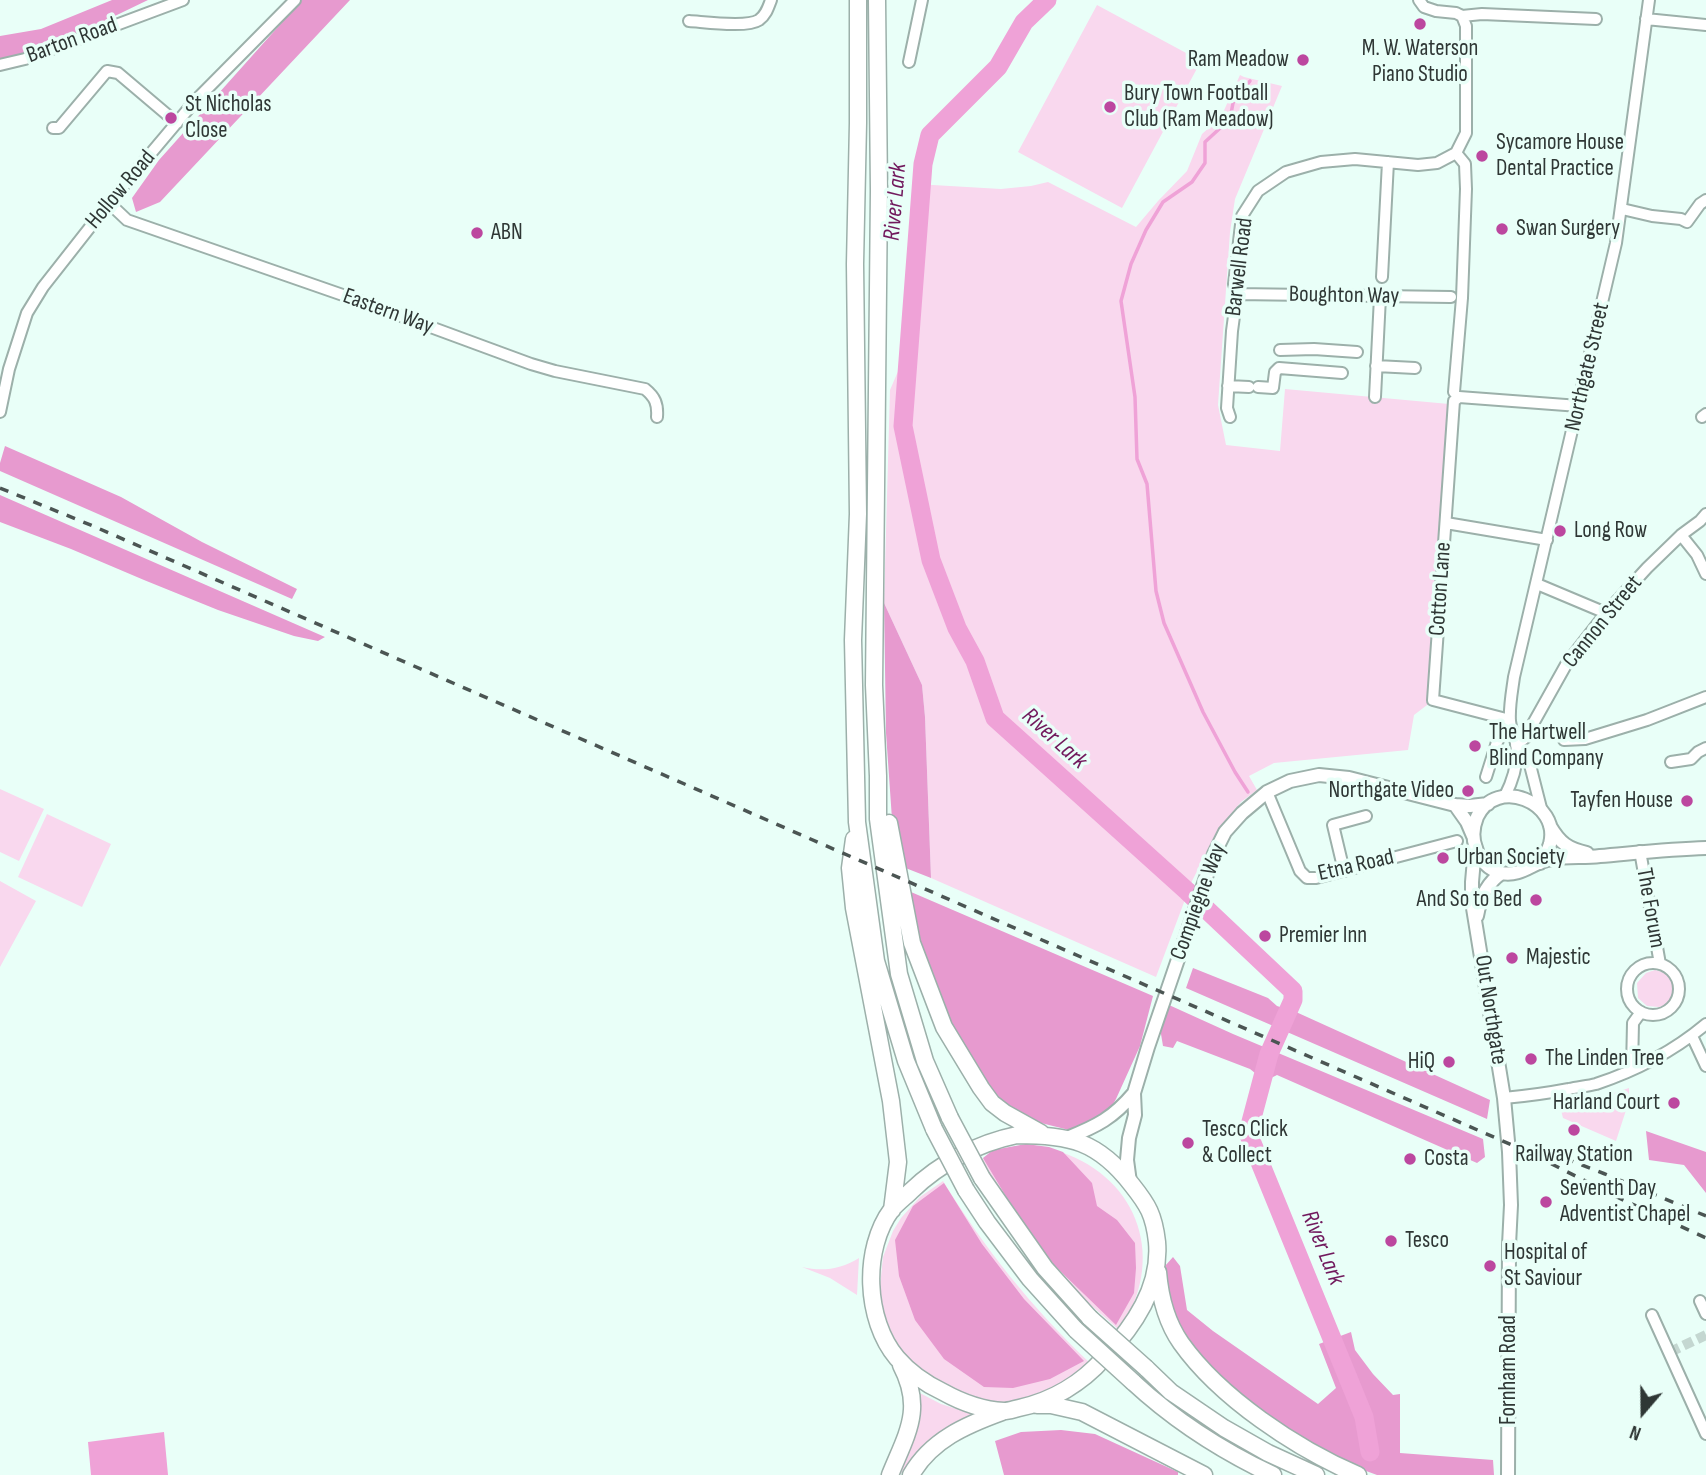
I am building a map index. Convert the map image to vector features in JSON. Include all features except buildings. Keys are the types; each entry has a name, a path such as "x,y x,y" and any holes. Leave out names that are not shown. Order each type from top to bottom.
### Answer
{"highway":[{"path":"858,0 855,264 858,514 853,640 857,822 876,961 906,1061 934,1129 966,1190 1030,1279 1076,1331 1159,1406 1214,1443 1273,1475"},
{"path":"877,0 879,191 874,685 878,820 899,974 925,1061 950,1118 982,1178 1045,1268 1090,1318 1171,1392 1224,1428 1316,1475"},
{"path":"878,776 912,943 944,1027 992,1103 1004,1113 1045,1135"},
{"path":"857,822 850,869 854,908 891,1101 898,1162 892,1210"},
{"path":"890,1475 907,1435 912,1410 910,1387 874,1312 871,1287 873,1252 879,1234 892,1210 937,1169 984,1143 1017,1135 1045,1135 1068,1138 1089,1146 1104,1156 1119,1169 1149,1207 1155,1225 1161,1291 1169,1321 1180,1342 1197,1363 1223,1388 1282,1433 1358,1475"},
{"path":"911,1475 922,1459 946,1437 1005,1411 1033,1405 1054,1396 1097,1366 1129,1330 1147,1299 1158,1258"},
{"path":"897,1357 922,1380 948,1395 964,1402 1005,1411"},
{"path":"1033,1405 1051,1405 1082,1412 1204,1475"}],"main road":[{"name":"Compiegne Way","path":"1130,1182 1127,1160 1135,1115 1134,1093 1203,885 1224,832 1268,792 1290,781 1319,775 1349,778 1455,805 1488,804"},
{"path":"1476,922 1472,892 1477,817 1494,800 1505,796 1525,799 1535,804 1564,844 1577,851 1599,856"},
{"path":"1455,805 1467,822 1479,858 1493,870 1502,873 1513,874 1550,859 1706,848"},
{"path":"1540,863 1551,837 1545,817"},
{"path":"1476,922 1485,889 1502,873"},
{"name":"Out Northgate","path":"1476,922 1504,1098"},
{"name":"Compiegne Way","path":"1068,1138 1097,1127 1121,1108 1134,1093"},
{"name":"Fornham Road","path":"1504,1098 1511,1200 1508,1475"}],"street":[{"name":"Barton Road","path":"0,65 25,59 183,0"},
{"name":"Hollow Road","path":"0,412 9,369 27,313 43,286 195,101 295,0"},
{"path":"689,21 749,24 760,19 771,0"},
{"path":"909,62 922,0"},
{"path":"1419,0 1424,7 1462,16 1482,14 1596,19"},
{"name":"Northgate Street","path":"1505,796 1514,779 1516,745 1510,704 1514,677 1616,243 1649,0"},
{"path":"1456,153 1465,133 1466,26 1462,16"},
{"path":"1646,19 1706,25"},
{"path":"53,128 59,128 107,71 118,72 177,122"},
{"name":"Barwell Road","path":"1230,417 1227,408 1228,386 1237,294 1234,284 1242,216 1258,191 1286,172 1321,162 1355,159 1418,165 1437,163 1456,153"},
{"name":"Cotton Lane","path":"1456,153 1465,164 1462,298 1433,700 1511,725"},
{"path":"1382,278 1388,162"},
{"path":"1622,209 1687,222 1706,200"},
{"name":"Eastern Way","path":"109,204 127,220 531,364 645,388 654,396 658,407 657,417"},
{"name":"Boughton Way","path":"1237,294 1451,298"},
{"path":"1375,397 1380,297"},
{"path":"1280,350 1314,349 1377,354"},
{"path":"1376,366 1415,368"},
{"path":"1228,386 1273,388 1275,372 1279,368 1342,373"},
{"path":"1455,395 1579,406"},
{"name":"Cannon Street","path":"1516,745 1525,738 1567,663 1606,613 1681,535 1704,518"},
{"path":"1446,523 1548,540"},
{"path":"1681,535 1697,555 1706,574"},
{"path":"1537,584 1606,613"},
{"path":"1564,740 1585,739 1647,720 1706,697"},
{"path":"1486,777 1497,742 1511,725"},
{"name":"Northgate Street","path":"1516,745 1529,761 1545,817"},
{"path":"1671,762 1690,759 1706,748"},
{"name":"Etna Road","path":"1268,792 1300,871 1307,877 1316,878 1457,841"},
{"path":"1328,814 1344,871"},
{"path":"1333,825 1366,816"},
{"name":"The Forum","path":"1640,851 1660,964"},
{"name":"The Forum","path":"1660,964 1675,975 1679,995 1664,1013 1656,1016 1641,1012 1631,1003 1628,995 1629,978 1640,967 1660,964"},
{"path":"1632,1069 1633,1023 1641,1012"},
{"path":"1504,1098 1595,1084 1632,1069 1692,1036 1706,1024"},
{"path":"1692,1036 1706,1066"},
{"path":"1700,1301 1706,1314"},
{"path":"1652,1315 1706,1434"}],"shaded area":[{"path":"112,0 148,0 92,27 12,58 0,59 0,36 41,29"},
{"path":"302,0 350,0 160,202 136,212 132,198 159,160"},
{"name":"Bury Town Football Club (Ram Meadow)","path":"1097,5 1201,61 1122,208 1018,152"},
{"path":"1240,75 1282,86 1235,199 1230,232 1218,405 1226,445 1280,451 1285,389 1449,404 1431,702 1414,715 1408,750 1274,763 1249,776 1257,790 1241,802 1219,828 1192,881 1156,977 931,878 922,685 884,603 890,390 902,362 916,184 1001,189 1048,182 1136,227 1187,171 1202,134 1221,117"},
{"path":"5,446 121,497 202,542 297,589 292,599 0,471"},
{"path":"0,495 325,637 318,641 294,636 218,610 0,522"},
{"path":"884,603 922,685 931,878 903,867 892,819 886,733"},
{"path":"0,789 44,809 19,861 0,852"},
{"path":"47,814 111,844 82,907 18,877"},
{"path":"0,881 36,901 0,967"},
{"path":"911,892 1153,996 1140,1046 1108,1113 1091,1124 1069,1130 1041,1123 1011,1110 994,1094 948,1019 917,936"},
{"path":"1193,968 1268,998 1277,1006 1296,1012 1490,1100 1487,1119 1186,988"},
{"path":"1655,970 1671,978 1674,987 1669,1004 1659,1007 1647,1006 1638,998 1637,983 1646,973"},
{"path":"1169,1005 1483,1139 1485,1157 1477,1163 1277,1075 1265,1081 1250,1069 1177,1041 1173,1048 1163,1046 1160,1028"},
{"path":"1629,1088 1629,1101 1616,1141 1563,1118 1561,1110"},
{"path":"1646,1131 1706,1152 1706,1193 1684,1165 1649,1160"},
{"path":"1026,1144 1063,1152 1092,1183 1097,1206 1117,1220 1135,1243 1134,1293 1116,1325 1053,1264 983,1158 993,1150"},
{"path":"1061,1152 1088,1165 1110,1182 1127,1202 1138,1225 1143,1250 1141,1277 1134,1304 1119,1330 1066,1282 1037,1251 1014,1218 982,1159 994,1154"},
{"path":"943,1181 1010,1277 1048,1321 1090,1363 1058,1389 1007,1405 953,1396 901,1353 887,1328 880,1286 883,1257 901,1218 920,1197"},
{"path":"944,1183 982,1244 1024,1299 1084,1361 1050,1379 1013,1388 984,1387 944,1359 915,1320 899,1276 895,1240 913,1206"},
{"path":"1173,1257 1180,1266 1187,1310 1318,1404 1336,1388 1319,1344 1351,1332 1355,1350 1373,1374 1393,1395 1400,1394 1400,1453 1493,1460 1494,1475 1377,1475 1350,1465 1292,1434 1246,1401 1200,1357 1179,1332 1164,1283 1165,1266"},
{"path":"859,1258 857,1295 830,1278 802,1267 832,1268"},
{"path":"914,1390 941,1404 976,1415 953,1425 933,1439 898,1475 912,1442"},
{"path":"1061,1430 1095,1434 1178,1472 1178,1475 1004,1475 995,1441 1021,1432"},
{"path":"164,1432 168,1475 91,1475 88,1442"}],"waterway":[{"name":"River Lark","path":"1047,0 1024,22 998,67 930,135 923,164 903,426 931,560 957,628 975,661 995,718 1187,891 1293,991 1293,1000 1269,1054 1248,1133 1364,1417 1370,1452"},
{"path":"1248,792 1203,712 1164,623 1156,591 1147,484 1137,459 1135,397 1121,301 1131,264 1146,230 1163,202 1192,182 1205,163 1205,142 1230,119 1233,103 1250,81"}],"tunnel":[{"path":"1670,1352 1706,1335"}],"railway":[{"path":"0,488 93,526 1528,1152 1706,1238"},
{"path":"1548,1152 1706,1216"}],"place":[{"name":"M. W. Waterson Piano Studio","path":"1420,24"},
{"name":"Ram Meadow","path":"1303,60"},
{"name":"Bury Town Football Club (Ram Meadow)","path":"1110,107"},
{"name":"St Nicholas Close","path":"171,118"},
{"name":"Sycamore House Dental Practice","path":"1482,156"},
{"name":"Swan Surgery","path":"1502,229"},
{"name":"ABN","path":"477,233"},
{"name":"Long Row","path":"1560,531"},
{"name":"The Hartwell Blind Company","path":"1475,746"},
{"name":"Northgate Video","path":"1468,791"},
{"name":"Tayfen House","path":"1687,801"},
{"name":"Urban Society","path":"1443,858"},
{"name":"And So to Bed","path":"1536,900"},
{"name":"Premier Inn","path":"1265,936"},
{"name":"Majestic","path":"1512,958"},
{"name":"The Linden Tree","path":"1531,1059"},
{"name":"HiQ","path":"1449,1062"},
{"name":"Harland Court","path":"1674,1103"},
{"name":"Railway Station","path":"1574,1130"},
{"name":"Tesco Click & Collect","path":"1188,1143"},
{"name":"Costa","path":"1410,1159"},
{"name":"Seventh Day Adventist Chapel","path":"1546,1202"},
{"name":"Tesco","path":"1391,1241"},
{"name":"Hospital of St Saviour","path":"1490,1266"}]}
